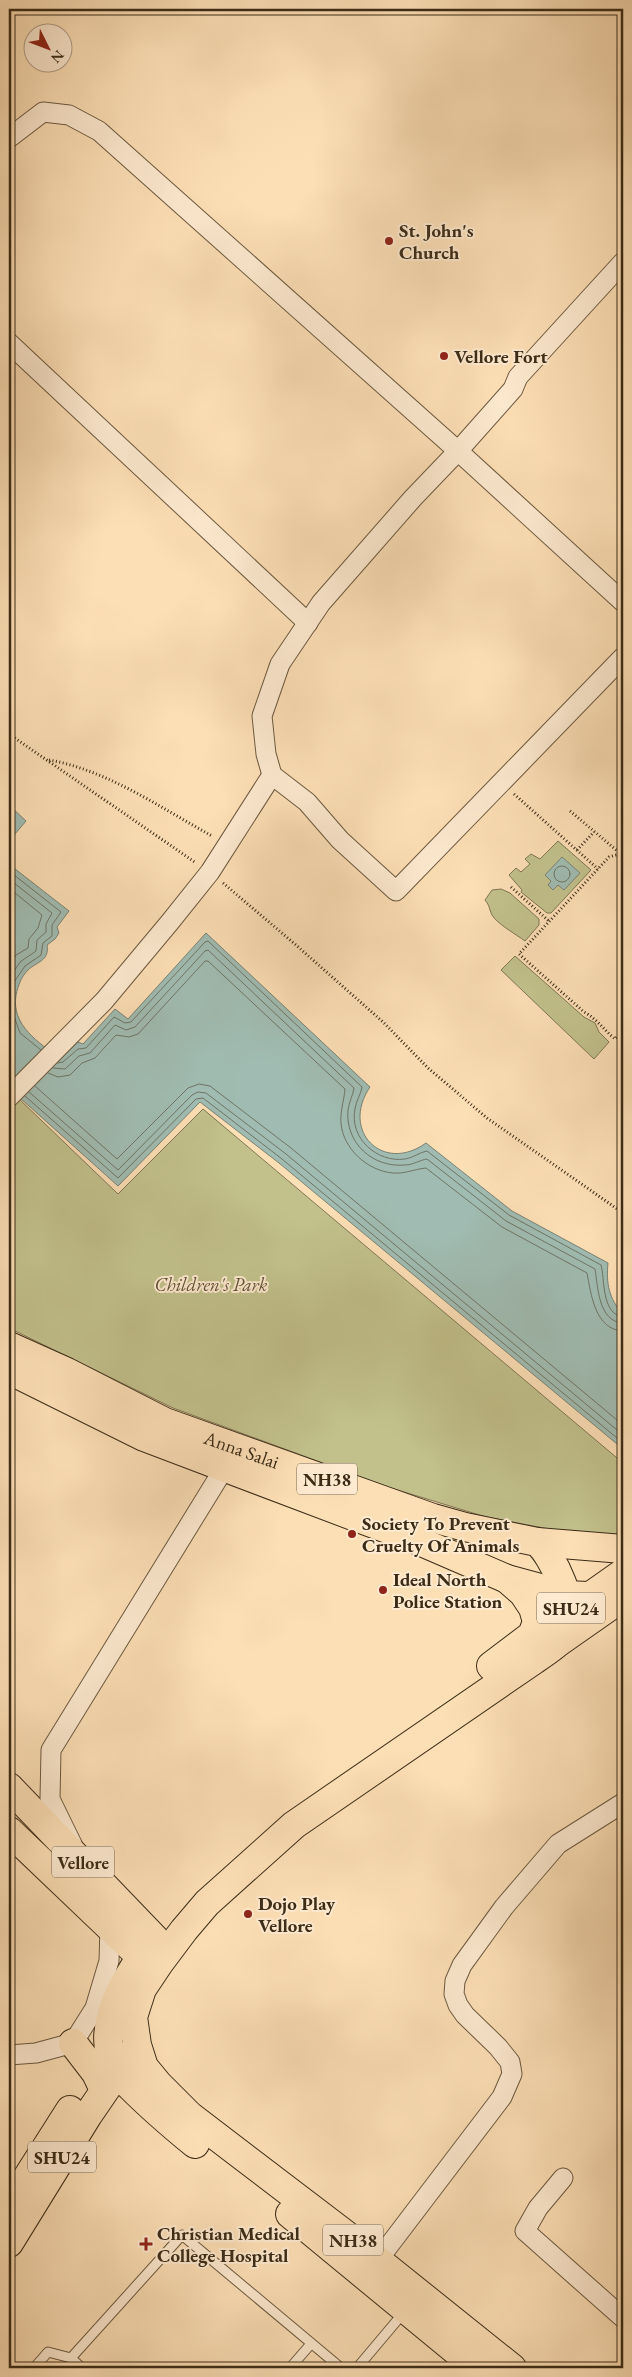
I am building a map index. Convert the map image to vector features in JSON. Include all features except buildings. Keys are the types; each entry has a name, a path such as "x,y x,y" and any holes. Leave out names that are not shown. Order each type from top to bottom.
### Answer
{"main road":[{"name":"Anna Salai","path":"9,1346 60,1368 165,1422 433,1518 465,1528 537,1542 623,1549"},
{"name":"Anna Salai","path":"9,1370 144,1437 443,1550 507,1579 523,1593 533,1608 537,1622 532,1635 521,1645"},
{"path":"537,1542 550,1557 575,1600"},
{"name":"SHU24","path":"521,1645 575,1600 623,1573"},
{"path":"507,1579 575,1600 611,1594 623,1589"},
{"name":"SHU24","path":"549,1649 623,1597"},
{"name":"NH38","path":"512,2368 378,2260 190,2116 144,2067 137,2045 133,2018 142,1989 184,1930 207,1903 294,1825 549,1649 561,1639 568,1629 575,1600"},
{"name":"NH38","path":"477,2368 292,2216 202,2149 107,2072 108,2031 113,2009 129,1975 148,1948 234,1853 294,1805 521,1645"},
{"name":"Vellore","path":"9,1787 80,1859 148,1948"},
{"path":"9,1831 110,1926 148,1948"},
{"name":"SHU24","path":"9,2243 107,2072 133,2018"},
{"path":"73,2042 107,2072"},
{"name":"SHU24","path":"9,2206 60,2123 107,2072 137,2045"}],"street":[{"path":"9,138 43,112 69,115 99,131 458,451 623,602"},
{"path":"623,262 518,377 513,389 413,498 321,603 280,664 262,716 266,754 272,775 307,802 340,840 396,891 502,784 560,720 623,657"},
{"path":"9,343 308,623"},
{"path":"9,1098 104,1001 210,872 272,775"},
{"path":"9,2055 36,2053 73,2042 95,2008 109,1961 110,1926 50,1799 51,1750 225,1467"},
{"path":"378,2260 502,2097 512,2074 510,2062 498,2047 464,2015 458,2005 454,1994 455,1981 462,1965 504,1906 558,1844 623,1803"},
{"path":"563,2178 538,2208 525,2232 623,2318"}],"lane":[{"path":"71,2358 182,2235 310,2345 341,2368"},
{"path":"357,2368 406,2309"},
{"path":"290,2368 310,2345"},
{"path":"34,2368 48,2352 71,2358 82,2368"}],"path":[{"path":"9,734 210,872 383,1022 428,1068 487,1118 623,1213"},
{"path":"46,760 73,764 125,788 226,846"},
{"path":"502,784 598,869"},
{"path":"570,811 622,854"},
{"path":"577,850 594,832"},
{"path":"622,854 609,857 519,954 584,1012 596,1019 603,1030 615,1040 623,1031"},
{"path":"511,887 550,922"}],"green space":[{"path":"558,841 591,870 551,913 547,913 521,892 522,890 509,875 516,868 521,872 530,864 525,859 531,854 540,859"},
{"path":"501,889 510,893 539,919 539,925 525,941 494,918 485,900 492,890"},
{"path":"515,956 584,1017 595,1023 599,1032 609,1042 594,1059 501,970"},
{"name":"Children's Park","path":"16,1096 118,1194 203,1109 623,1463 623,1539 565,1532 486,1517 391,1488 173,1408 9,1328 9,1104"}],"water":[{"path":"9,805 26,821 9,841"},
{"path":"562,857 580,873 564,890 558,885 553,890 548,885 551,881 545,875"},
{"path":"10,865 69,911 57,927 59,933 47,945 46,955 26,973 20,982 16,995 18,1016 22,1024 28,1032 60,1059 78,1042 83,1044 115,1009 128,1019 206,933 370,1087 362,1103 360,1119 363,1132 371,1143 381,1151 395,1154 410,1151 426,1143 512,1211 608,1263 610,1291 614,1303 623,1314 623,1449 279,1163 200,1102 118,1186 9,1088"}],"place":[{"name":"St. John's Church","path":"389,241"},
{"name":"Vellore Fort","path":"444,356"},
{"name":"Society To Prevent Cruelty Of Animals","path":"352,1534"},
{"name":"Ideal North Police Station","path":"383,1590"},
{"name":"Dojo Play Vellore","path":"248,1914"},
{"name":"Christian Medical College Hospital","path":"146,2244"}]}
